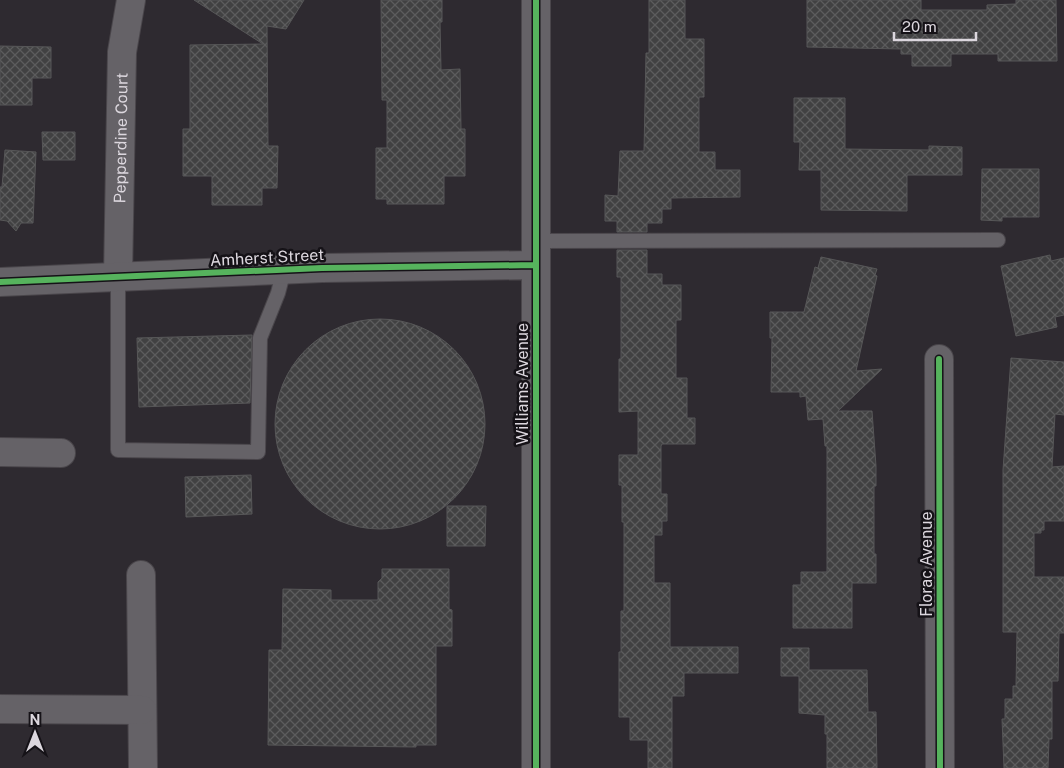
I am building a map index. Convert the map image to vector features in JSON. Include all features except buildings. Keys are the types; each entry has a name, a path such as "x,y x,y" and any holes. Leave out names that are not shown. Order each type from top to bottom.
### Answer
{"street":[{"name":"Pepperdine Court","path":"118,277 122,52 131,0"},
{"name":"Williams Avenue","path":"536,0 536,768"},
{"name":"Amherst Street","path":"0,282 284,270 536,253"},
{"name":"Florac Avenue","path":"939,359 940,768"},
{"path":"0,452 60,453"},
{"path":"141,575 143,768"},
{"path":"0,709 142,710"}],"lane":[{"path":"536,253 998,240"},
{"path":"118,277 118,450 258,452 260,338 278,293 284,270"}],"cycle path":[{"path":"536,0 536,768"},
{"path":"0,282 322,268 535,265"},
{"path":"939,359 940,768"}]}
